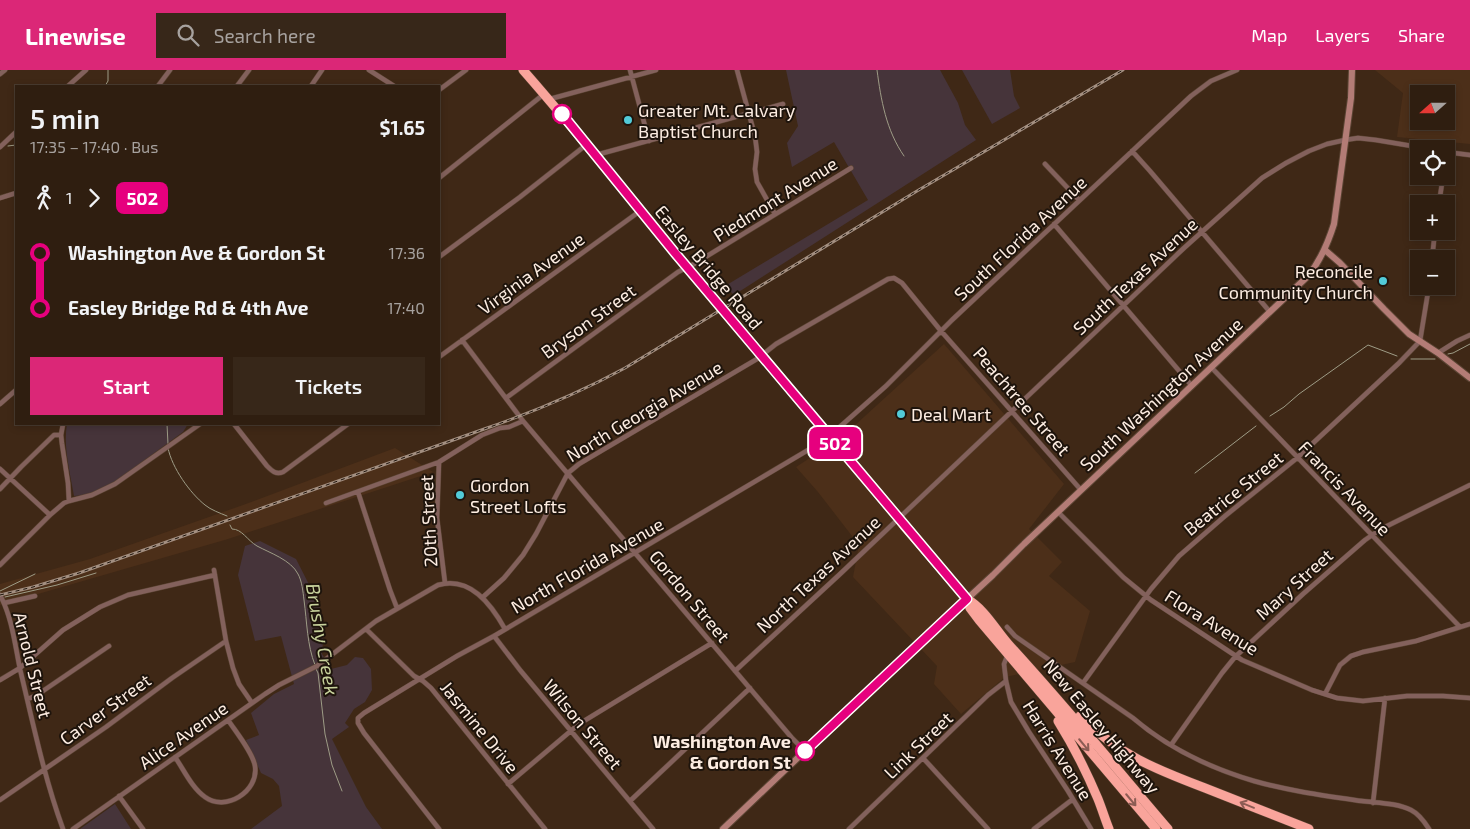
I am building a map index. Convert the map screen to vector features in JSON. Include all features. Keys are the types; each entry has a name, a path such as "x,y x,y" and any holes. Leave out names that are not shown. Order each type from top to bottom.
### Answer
{"highway":[{"name":"Easley Bridge Road","path":"524,70 898,518 967,599 975,604 1009,650"},
{"name":"New Easley Highway","path":"1009,650 1040,677 1168,829"},
{"name":"New Easley Highway","path":"1009,650 1039,692 1156,829"},
{"path":"1040,677 1092,728 1109,743 1126,754 1163,772 1309,829"},
{"path":"1039,692 1065,732 1111,829"},
{"path":"1279,818 1296,829"}],"main road":[{"name":"South Washington Avenue","path":"723,829 1308,276 1325,250 1334,224 1351,98 1352,70"},
{"path":"1325,250 1352,275 1395,321 1470,378"}],"street":[{"path":"0,74 5,70"},
{"path":"69,85 86,70"},
{"path":"159,85 170,70"},
{"path":"238,85 249,70"},
{"path":"311,85 322,70"},
{"path":"369,70 387,85"},
{"path":"440,89 466,70"},
{"path":"630,70 649,141"},
{"path":"440,177 547,97 656,70"},
{"path":"737,70 757,152 755,169 757,182 776,214"},
{"name":"South Florida Avenue","path":"830,436 879,392 1079,200 1201,88 1211,81 1237,70"},
{"path":"595,155 783,104"},
{"path":"0,146 15,133"},
{"name":"South Texas Avenue","path":"898,518 1123,305 1252,186 1271,171 1309,151 1345,140 1358,138 1410,146"},
{"path":"440,256 586,145"},
{"path":"1132,151 1270,312"},
{"path":"1455,153 1470,154"},
{"path":"1045,164 1079,200"},
{"name":"Piedmont Avenue","path":"687,267 851,168"},
{"path":"0,198 15,193"},
{"name":"Virginia Avenue","path":"440,356 640,210"},
{"path":"1054,224 1192,386"},
{"name":"Bryson Street","path":"506,398 687,267"},
{"name":"Peachtree Street","path":"761,355 793,334 888,279 897,279 1081,490"},
{"path":"1420,341 1428,295"},
{"path":"1438,353 1456,341 1470,336"},
{"name":"Gordon Street","path":"462,340 523,421 805,751"},
{"name":"Beatrice Street","path":"1083,683 1146,596 1189,546 1297,458 1397,365 1420,341"},
{"name":"North Georgia Avenue","path":"483,598 504,578 523,555 568,472 761,355"},
{"name":"Francis Avenue","path":"1211,368 1460,627"},
{"path":"0,404 15,391"},
{"name":"20th Street","path":"445,583 437,518 439,462 482,435 523,421"},
{"path":"63,425 61,434 69,500"},
{"path":"0,565 50,515 69,500 92,495 115,484 199,425"},
{"path":"235,425 267,466 277,473 283,472 347,425"},
{"path":"0,489 54,436 61,434"},
{"name":"North Florida Avenue","path":"439,829 364,733 358,723 358,718 420,679 796,458 830,436"},
{"path":"326,503 439,462"},
{"path":"0,469 50,515"},
{"name":"Mary Street","path":"1172,745 1216,680 1235,657 1303,594 1371,535 1470,485"},
{"path":"358,492 397,608"},
{"name":"Flora Avenue","path":"1058,512 1146,596 1235,657 1337,698 1357,700 1407,696 1459,696 1470,698"},
{"name":"North Texas Avenue","path":"735,671 898,518"},
{"path":"0,680 20,668 63,630 100,607 128,595 214,572 226,641 236,676 252,703"},
{"path":"445,583 456,583 472,589 483,598 505,629"},
{"name":"Alice Avenue","path":"73,829 279,685 315,667 397,608 445,583"},
{"name":"Arnold Street","path":"0,595 11,627 44,769 63,829"},
{"path":"4,603 35,596"},
{"path":"1325,694 1340,665 1351,656 1416,641 1470,624"},
{"path":"1007,627 1015,636 1156,736 1212,766 1256,781 1285,788 1403,807 1413,810 1424,821 1428,829"},
{"name":"Jasmine Drive","path":"366,629 414,676 425,682 545,829"},
{"name":"Wilson Street","path":"494,636 520,670 653,829"},
{"name":"Carver Street","path":"0,800 226,641"},
{"path":"508,784 588,718 712,643"},
{"path":"28,699 37,695 109,646"},
{"name":"Harris Avenue","path":"1009,650 1004,664 1011,702 1091,829"},
{"name":"Link Street","path":"849,829 988,695 1006,681"},
{"path":"630,801 742,698 750,688"},
{"path":"1373,803 1385,698"},
{"path":"175,757 200,793 210,801 222,803 241,796 252,785 256,768 252,758 228,720"},
{"path":"923,758 988,829"},
{"path":"119,796 143,829"},
{"path":"1034,829 1072,799"}],"shaded area":[{"path":"786,70 940,70 958,103 965,125 976,140 734,295 725,286 868,200 834,142 792,167 787,143 798,126"},
{"path":"962,70 1010,70 1014,96 1020,108 992,124"},
{"path":"1375,70 1470,70 1470,144 1455,143 1455,140 1397,137 1403,93"},
{"path":"944,344 1064,484 1029,529 1062,562 1049,576 1090,611 1075,662 1005,677 961,714 934,684 937,666 853,577 859,545 796,467 842,437"},
{"path":"67,425 187,425 183,432 116,481 86,495 74,496 66,451"},
{"path":"395,448 433,472 228,539 0,605 0,584 90,559 243,505"},
{"path":"260,541 296,559 319,604 324,629 322,654 331,669 347,665 355,657 363,658 371,669 372,690 365,702 354,709 345,723 349,727 332,739 366,807 382,829 251,829 282,806 279,786 273,779 261,773 246,740 259,735 251,713 274,694 294,684 281,636 255,641 238,575 245,546"},
{"path":"115,804 131,829 80,829"}],"waterway":[{"name":"Brushy Creek","path":"106,85 108,81 108,70"},
{"path":"877,70 889,125 904,156"},
{"path":"8,146 15,145"},
{"path":"1448,354 1470,344"},
{"path":"1270,416 1368,345 1397,356"},
{"path":"1411,359 1435,359"},
{"name":"Brushy Creek","path":"167,425 168,444"},
{"path":"1195,473 1256,426"},
{"name":"Brushy Creek","path":"168,448 173,464 193,494 207,507 227,516"},
{"name":"Brushy Creek","path":"230,525 232,529 242,533 257,546 274,554 295,569 303,590 309,641 315,665"},
{"path":"5,597 57,585 96,573"},
{"path":"0,591 35,574"},
{"name":"Brushy Creek","path":"316,669 325,734 332,765 342,791"}],"railway":[{"path":"0,595 79,573 505,422 574,393 625,368 917,191 1123,70"}],"bus line":[{"name":"502","path":"562,114 628,197 967,599 805,751"}],"place":[{"name":"Greater Mt. Calvary Baptist Church","path":"628,120"},
{"name":"Reconcile Community Church","path":"1383,281"},
{"name":"Deal Mart","path":"901,414"},
{"name":"Gordon Street Lofts","path":"460,495"},
{"name":"Washington Ave & Gordon St","path":"805,751"}]}
